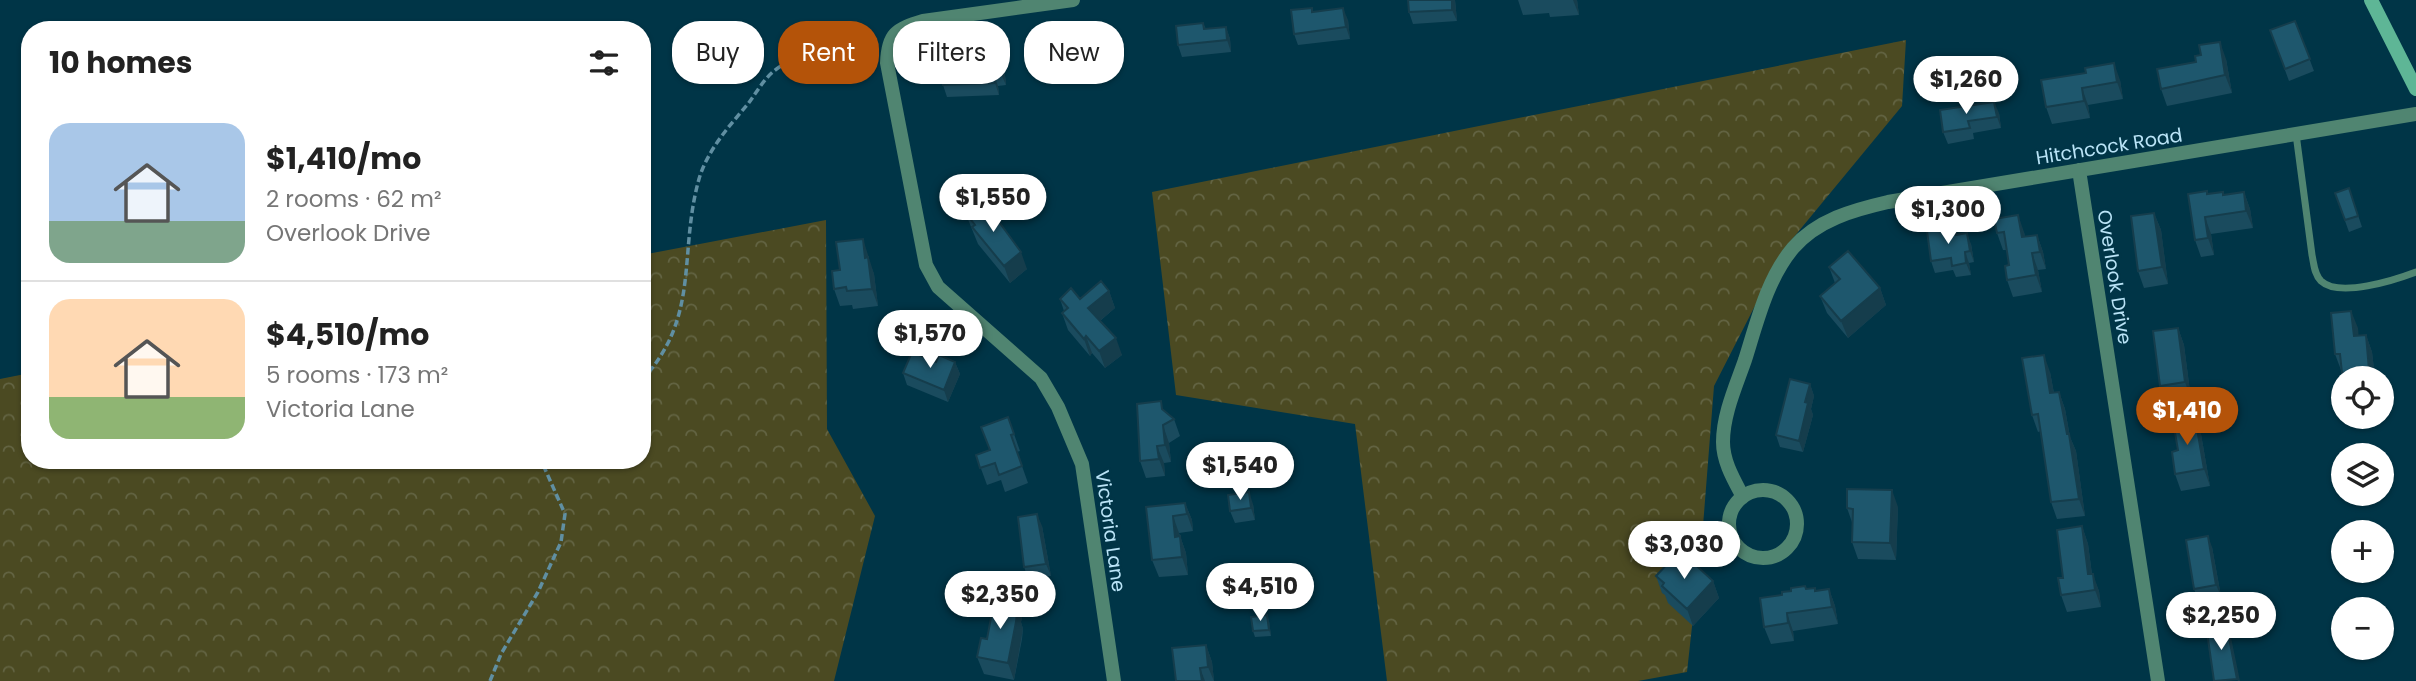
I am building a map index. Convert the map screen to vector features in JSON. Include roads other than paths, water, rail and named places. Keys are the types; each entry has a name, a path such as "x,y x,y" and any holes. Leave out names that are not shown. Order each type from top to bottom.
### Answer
{"main road":[{"path":"2371,0 2416,89"}],"street":[{"name":"Victoria Lane","path":"1073,0 923,21 897,31 887,44 887,63 926,265 938,288 1041,378 1058,407 1082,464 1114,681"},
{"name":"Hitchcock Road","path":"1743,497 1725,458 1723,445 1726,417 1768,291 1779,268 1794,247 1814,230 1839,215 1861,208 2416,114"},
{"name":"Overlook Drive","path":"2079,170 2158,681"},
{"path":"1763,491 1777,494 1789,503 1795,516 1796,530 1791,543 1780,553 1759,558 1745,553 1734,543 1729,522 1733,508 1743,497 1763,491"}],"lane":[{"path":"2296,134 2312,255 2316,275 2322,282 2333,287 2361,287 2416,272"}]}
